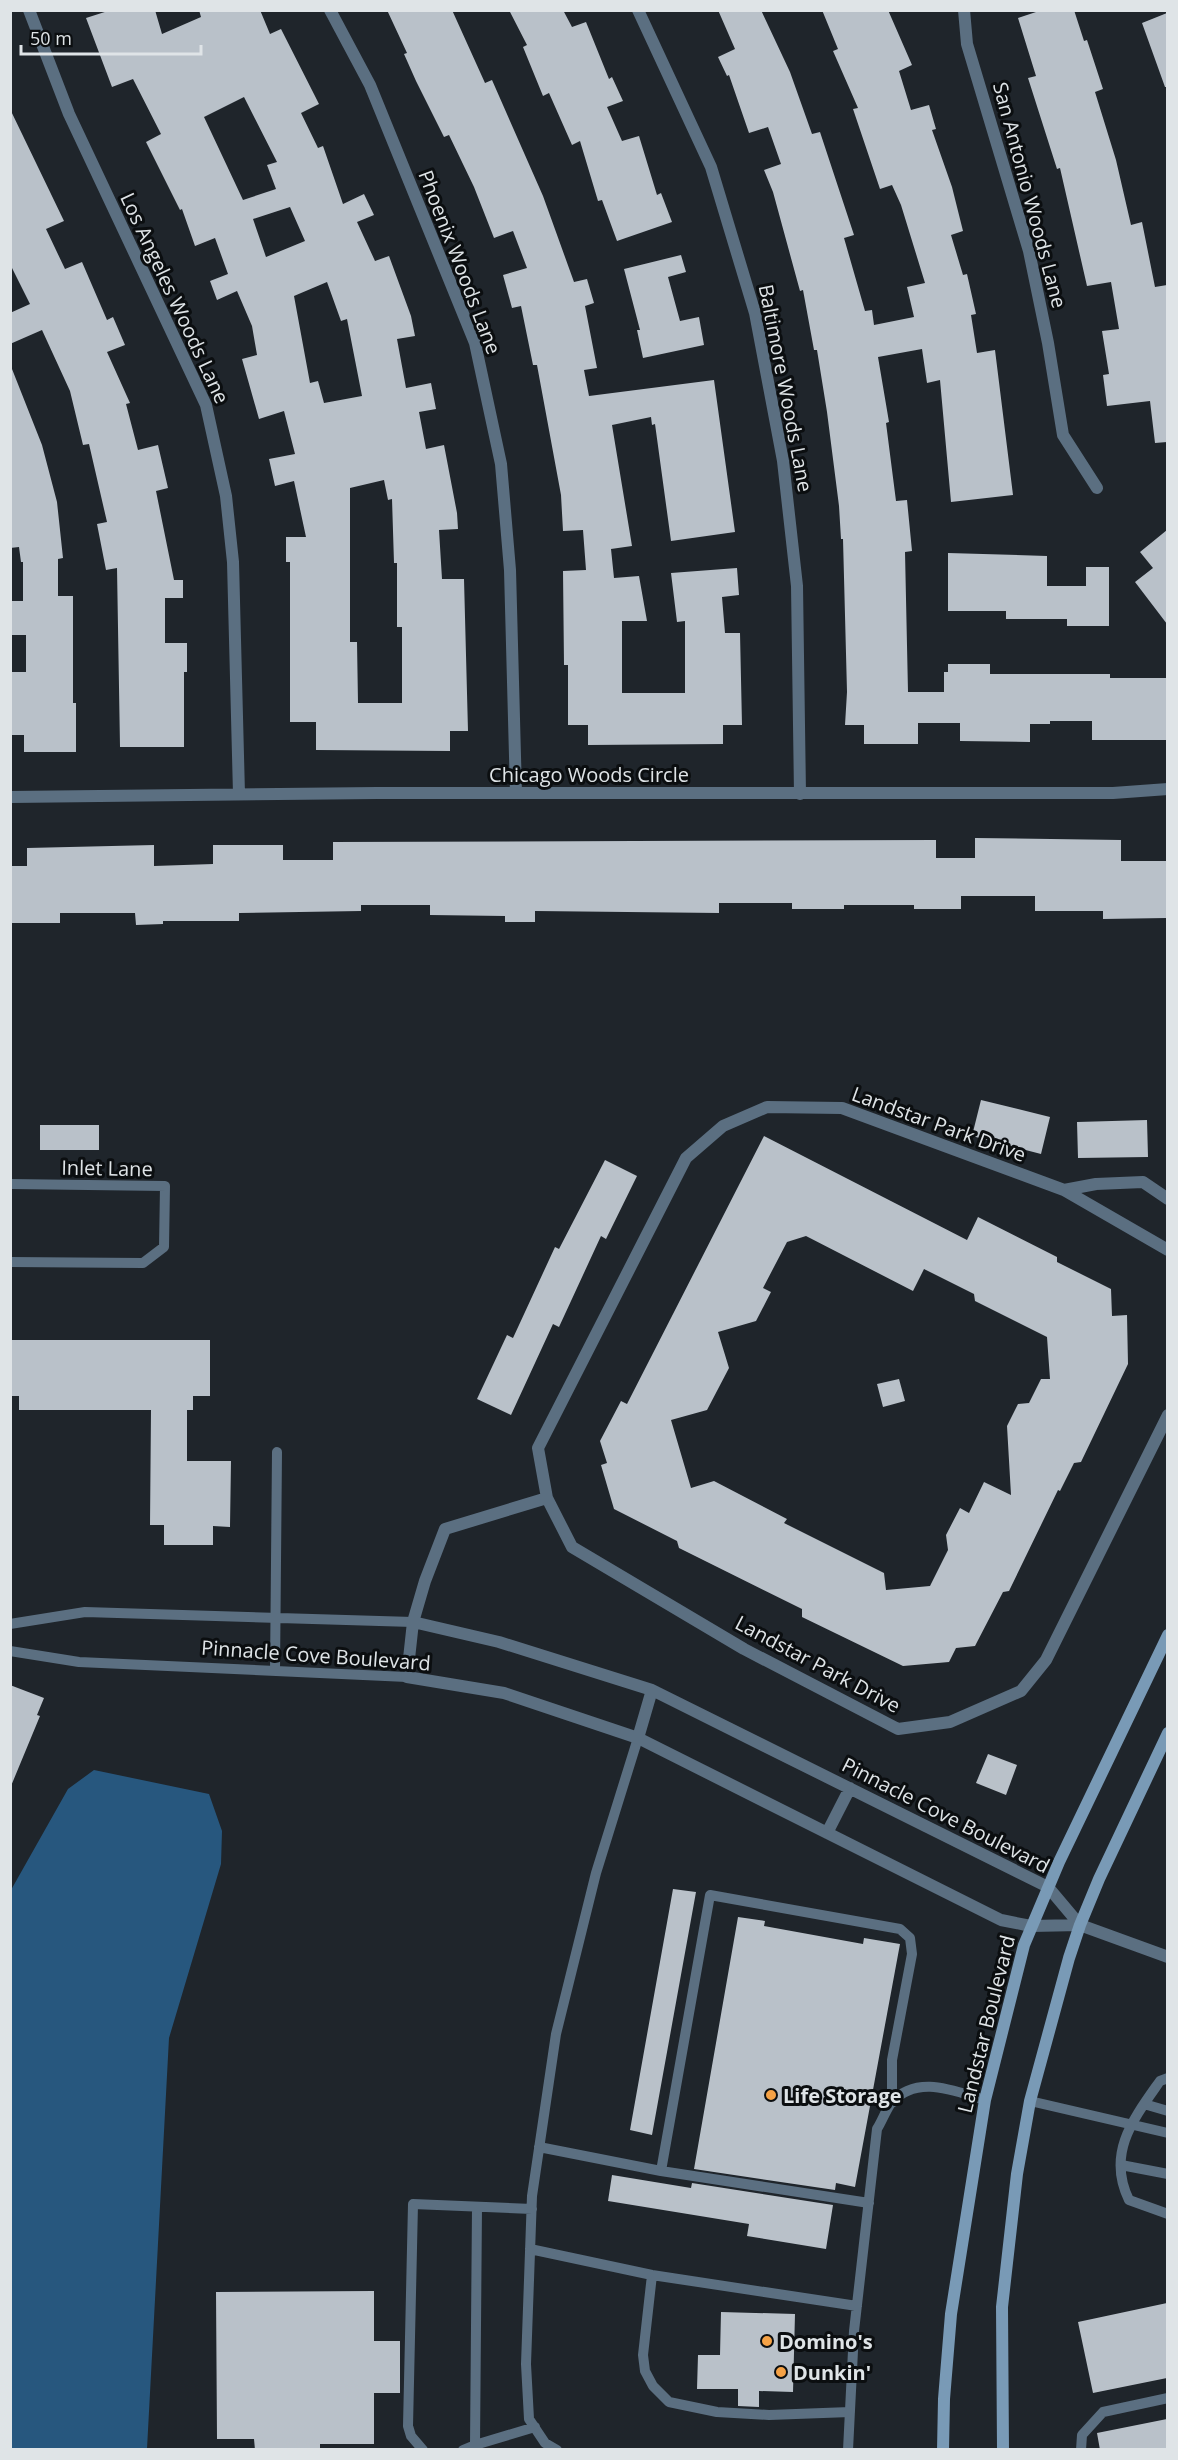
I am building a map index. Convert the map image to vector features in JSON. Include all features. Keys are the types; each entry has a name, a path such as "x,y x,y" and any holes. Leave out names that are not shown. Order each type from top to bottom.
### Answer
{"street":[{"name":"Los Angeles Woods Lane","path":"29,10 69,114 206,405 226,496 233,562 239,794"},
{"name":"Phoenix Woods Lane","path":"330,10 370,85 475,343 501,464 510,570 516,793"},
{"name":"Baltimore Woods Lane","path":"638,10 711,167 756,313 783,461 797,586 800,794"},
{"name":"San Antonio Woods Lane","path":"964,10 967,44 1029,251 1048,343 1063,435 1097,488"},
{"name":"Chicago Woods Circle","path":"10,797 239,794 1113,793 1167,789"},
{"name":"Landstar Park Drive","path":"1167,1250 1064,1190 842,1108 767,1107 723,1126 686,1158 538,1448 547,1498 572,1547 744,1649 898,1729 950,1722 1021,1691 1046,1660 1167,1415"},
{"name":"Landstar Park Drive","path":"1064,1190 1143,1182 1167,1199"},
{"path":"406,1677 412,1622 445,1529 547,1498"},
{"name":"Pinnacle Cove Boulevard","path":"412,1622 499,1642 652,1690 1048,1887 1080,1926"},
{"name":"Landstar Boulevard","path":"943,2450 944,2398 951,2314 985,2100 1024,1945 1048,1887 1167,1635"},
{"name":"Pinnacle Cove Boulevard","path":"406,1677 504,1693 638,1738 1001,1920 1031,1926 1080,1926"},
{"path":"638,1738 652,1690"},
{"path":"1003,2450 1002,2307 1017,2174 1030,2101 1080,1926 1099,1879 1164,1751 1167,1733"},
{"path":"827,1833 850,1788"},
{"path":"1080,1926 1167,1957"}],"lane":[{"name":"Inlet Lane","path":"10,1184 165,1186 164,1247 143,1263 10,1262"},
{"path":"275,1671 276,1452"},
{"name":"Pinnacle Cove Boulevard","path":"10,1624 84,1612 412,1622"},
{"name":"Pinnacle Cove Boulevard","path":"10,1651 79,1662 406,1677"},
{"path":"557,2450 545,2443 530,2419 526,2364 532,2210 539,2147 556,2034 596,1873 638,1738"},
{"path":"661,2171 710,1895 900,1929 910,1938 912,1954 892,2060 891,2103"},
{"path":"1165,2081 1144,2104 1131,2123 1123,2143 1121,2165 1123,2188 1129,2200 1167,2214"},
{"path":"848,2450 857,2306 877,2128 891,2103 911,2088 938,2086 985,2100"},
{"path":"1030,2101 1167,2133"},
{"path":"1144,2104 1167,2111"},
{"path":"539,2147 661,2171 869,2204"},
{"path":"1121,2165 1167,2174"},
{"path":"423,2450 411,2436 408,2426 413,2204 532,2210"},
{"path":"475,2445 477,2207"},
{"path":"530,2249 652,2275 857,2306"},
{"path":"652,2275 644,2345 645,2371 653,2386 669,2402 717,2412 769,2415 850,2412"},
{"path":"1081,2450 1082,2435 1103,2412 1167,2398"},
{"path":"463,2450 535,2427"}],"water":[{"path":"94,1770 209,1794 222,1831 221,1864 169,2038 147,2449 11,2449 11,1890 68,1789"}],"building":[{"path":"111,10 155,10 162,34 201,17 199,10 260,10 270,34 281,29 319,104 301,113 318,148 323,146 343,204 364,194 374,215 357,222 375,261 389,256 411,316 415,336 397,339 406,388 431,383 436,409 419,412 426,449 444,445 457,513 458,529 439,530 442,579 464,579 468,731 450,731 450,751 316,750 316,722 290,722 290,562 286,562 286,537 306,537 294,481 275,486 269,459 295,454 284,411 259,419 242,359 257,355 252,326 237,291 217,300 210,281 228,274 215,238 195,246 182,209 180,210 146,142 161,134 133,79 112,87 86,18","holes":["244,97 277,162 267,165 276,189 243,200 204,117","290,207 305,241 266,257 253,219","327,282 341,321 347,319 362,396 324,403 318,381 310,383 294,296","384,480 388,500 392,499 394,563 397,563 397,627 402,627 402,703 358,703 357,642 350,642 350,488"]},
{"path":"387,10 452,10 485,83 492,80 543,196 574,282 587,279 594,303 585,306 597,368 584,370 589,396 714,380 735,532 671,541 655,424 652,425 651,417 612,425 632,546 611,549 614,578 639,576 647,621 622,621 622,693 685,693 685,621 677,622 671,573 737,568 739,595 722,597 725,633 740,633 742,725 723,725 723,744 588,745 588,725 568,725 568,665 564,665 563,571 586,570 583,530 563,531 561,495 537,365 533,365 521,306 512,308 503,275 527,268 513,231 494,238 474,187 449,135 444,137 416,81 404,54 407,53"},
{"path":"509,10 563,10 572,27 586,22 609,79 612,77 623,101 607,107 622,141 639,136 657,195 661,193 672,222 617,241 602,200 598,201 580,141 572,145 549,93 543,96 523,47 527,45"},
{"path":"718,10 761,10 790,72 812,134 820,132 854,235 844,238 865,311 872,310 874,325 914,317 907,287 925,283 901,205 892,185 880,189 853,109 858,108 833,51 838,49 822,10 888,10 912,65 899,71 911,110 929,105 936,129 932,130 952,187 963,231 951,235 963,275 967,274 976,314 971,315 977,353 995,350 1013,495 951,502 940,380 927,383 922,349 878,357 889,422 886,423 896,501 907,500 912,551 905,552 908,692 944,692 944,672 948,672 948,664 990,664 990,674 1110,674 1110,678 1167,678 1167,740 1092,740 1092,721 1050,721 1050,724 1030,724 1030,742 960,741 960,723 918,723 918,744 864,744 864,725 845,725 847,692 843,539 841,539 839,506 817,350 814,350 803,290 800,291 773,192 764,170 781,164 768,127 749,133 729,75 727,76 718,57 735,49"},
{"path":"1042,10 1074,10 1084,41 1087,40 1103,89 1095,92 1116,160 1131,225 1142,222 1155,287 1167,285 1167,442 1155,443 1150,401 1107,406 1103,375 1109,374 1102,331 1119,329 1111,282 1087,286 1060,168 1057,169 1028,78 1036,76 1018,18"},
{"path":"1167,13 1167,87 1165,87 1142,23"},
{"path":"10,109 64,221 46,229 65,269 82,262 107,320 113,317 125,345 107,352 130,403 126,404 138,450 158,445 168,488 156,491 174,580 183,580 183,598 165,598 165,643 187,643 187,672 184,672 184,747 120,747 117,568 106,570 97,524 107,522 89,444 83,445 70,391 42,330 10,344 10,313 30,304 10,264"},
{"path":"681,255 686,272 668,277 680,321 699,317 704,345 643,358 637,330 640,330 624,269"},
{"path":"10,369 12,369 42,445 57,502 63,558 58,559 58,596 73,596 73,703 76,703 76,752 24,752 24,735 10,735 10,672 26,672 26,635 10,635 10,601 23,601 23,562 21,562 19,547 10,548"},
{"path":"1167,530 1167,624 1135,582 1153,568 1140,552"},
{"path":"948,553 1047,556 1047,586 1086,586 1086,567 1109,567 1109,626 1067,626 1067,619 1006,619 1006,611 948,611"},
{"path":"975,838 1121,840 1121,861 1167,861 1167,918 1103,919 1103,911 1035,911 1035,896 961,896 961,909 914,909 914,905 844,905 844,909 792,909 792,903 719,903 719,913 535,911 535,922 505,922 505,916 430,915 430,905 361,905 361,911 239,913 239,921 163,921 163,924 136,925 135,913 60,913 60,923 12,923 12,866 27,866 27,848 154,845 154,866 213,864 213,845 283,845 283,860 333,860 333,842 936,840 936,858 975,858"},
{"path":"981,1100 1050,1117 1041,1154 972,1136"},
{"path":"1147,1120 1148,1157 1078,1158 1077,1122"},
{"path":"40,1125 99,1125 99,1150 40,1150"},
{"path":"764,1136 967,1240 978,1217 1057,1257 1057,1262 1111,1289 1112,1316 1127,1315 1128,1364 1081,1462 1074,1463 1060,1491 1058,1490 1009,1591 1003,1592 975,1646 956,1648 949,1662 903,1666 802,1617 802,1609 679,1548 677,1541 614,1509 601,1465 607,1463 600,1441 621,1401 627,1404","holes":["806,1236 913,1291 924,1269 974,1294 975,1301 1047,1337 1050,1379 1041,1379 1029,1403 1018,1404 1007,1426 1011,1495 984,1482 969,1513 960,1508 946,1535 948,1550 930,1586 886,1590 884,1573 784,1523 787,1519 714,1481 691,1488 671,1420 707,1410 729,1368 718,1332 756,1321 771,1292 763,1288 787,1242"]},
{"path":"605,1160 637,1176 606,1239 601,1236 559,1327 553,1324 511,1415 477,1399 507,1335 513,1338 555,1247 559,1249"},
{"path":"10,1340 210,1340 210,1396 193,1396 193,1410 187,1410 187,1461 231,1461 230,1527 213,1526 213,1545 164,1545 164,1525 150,1525 151,1410 19,1410 19,1396 10,1396"},
{"path":"899,1379 905,1401 883,1407 877,1384"},
{"path":"10,1685 44,1698 37,1715 40,1716 11,1786"},
{"path":"988,1754 1017,1765 1006,1795 976,1783"},
{"path":"673,1889 696,1892 652,2135 630,2130"},
{"path":"738,1917 765,1921 764,1926 863,1944 864,1938 900,1944 855,2187 836,2183 835,2190 694,2169"},
{"path":"612,2175 691,2188 692,2183 833,2205 826,2249 747,2236 749,2224 608,2201"},
{"path":"374,2291 374,2341 400,2341 400,2393 374,2393 374,2444 320,2444 320,2448 255,2450 254,2439 217,2439 216,2292"},
{"path":"1167,2303 1167,2378 1093,2393 1078,2322"},
{"path":"721,2312 795,2314 793,2392 759,2391 759,2407 738,2406 738,2389 697,2389 698,2355 720,2355"},
{"path":"1167,2419 1167,2450 1100,2450 1097,2433"}],"place":[{"name":"Life Storage","path":"771,2095"},
{"name":"Domino's","path":"767,2341"},
{"name":"Dunkin'","path":"781,2372"}]}
